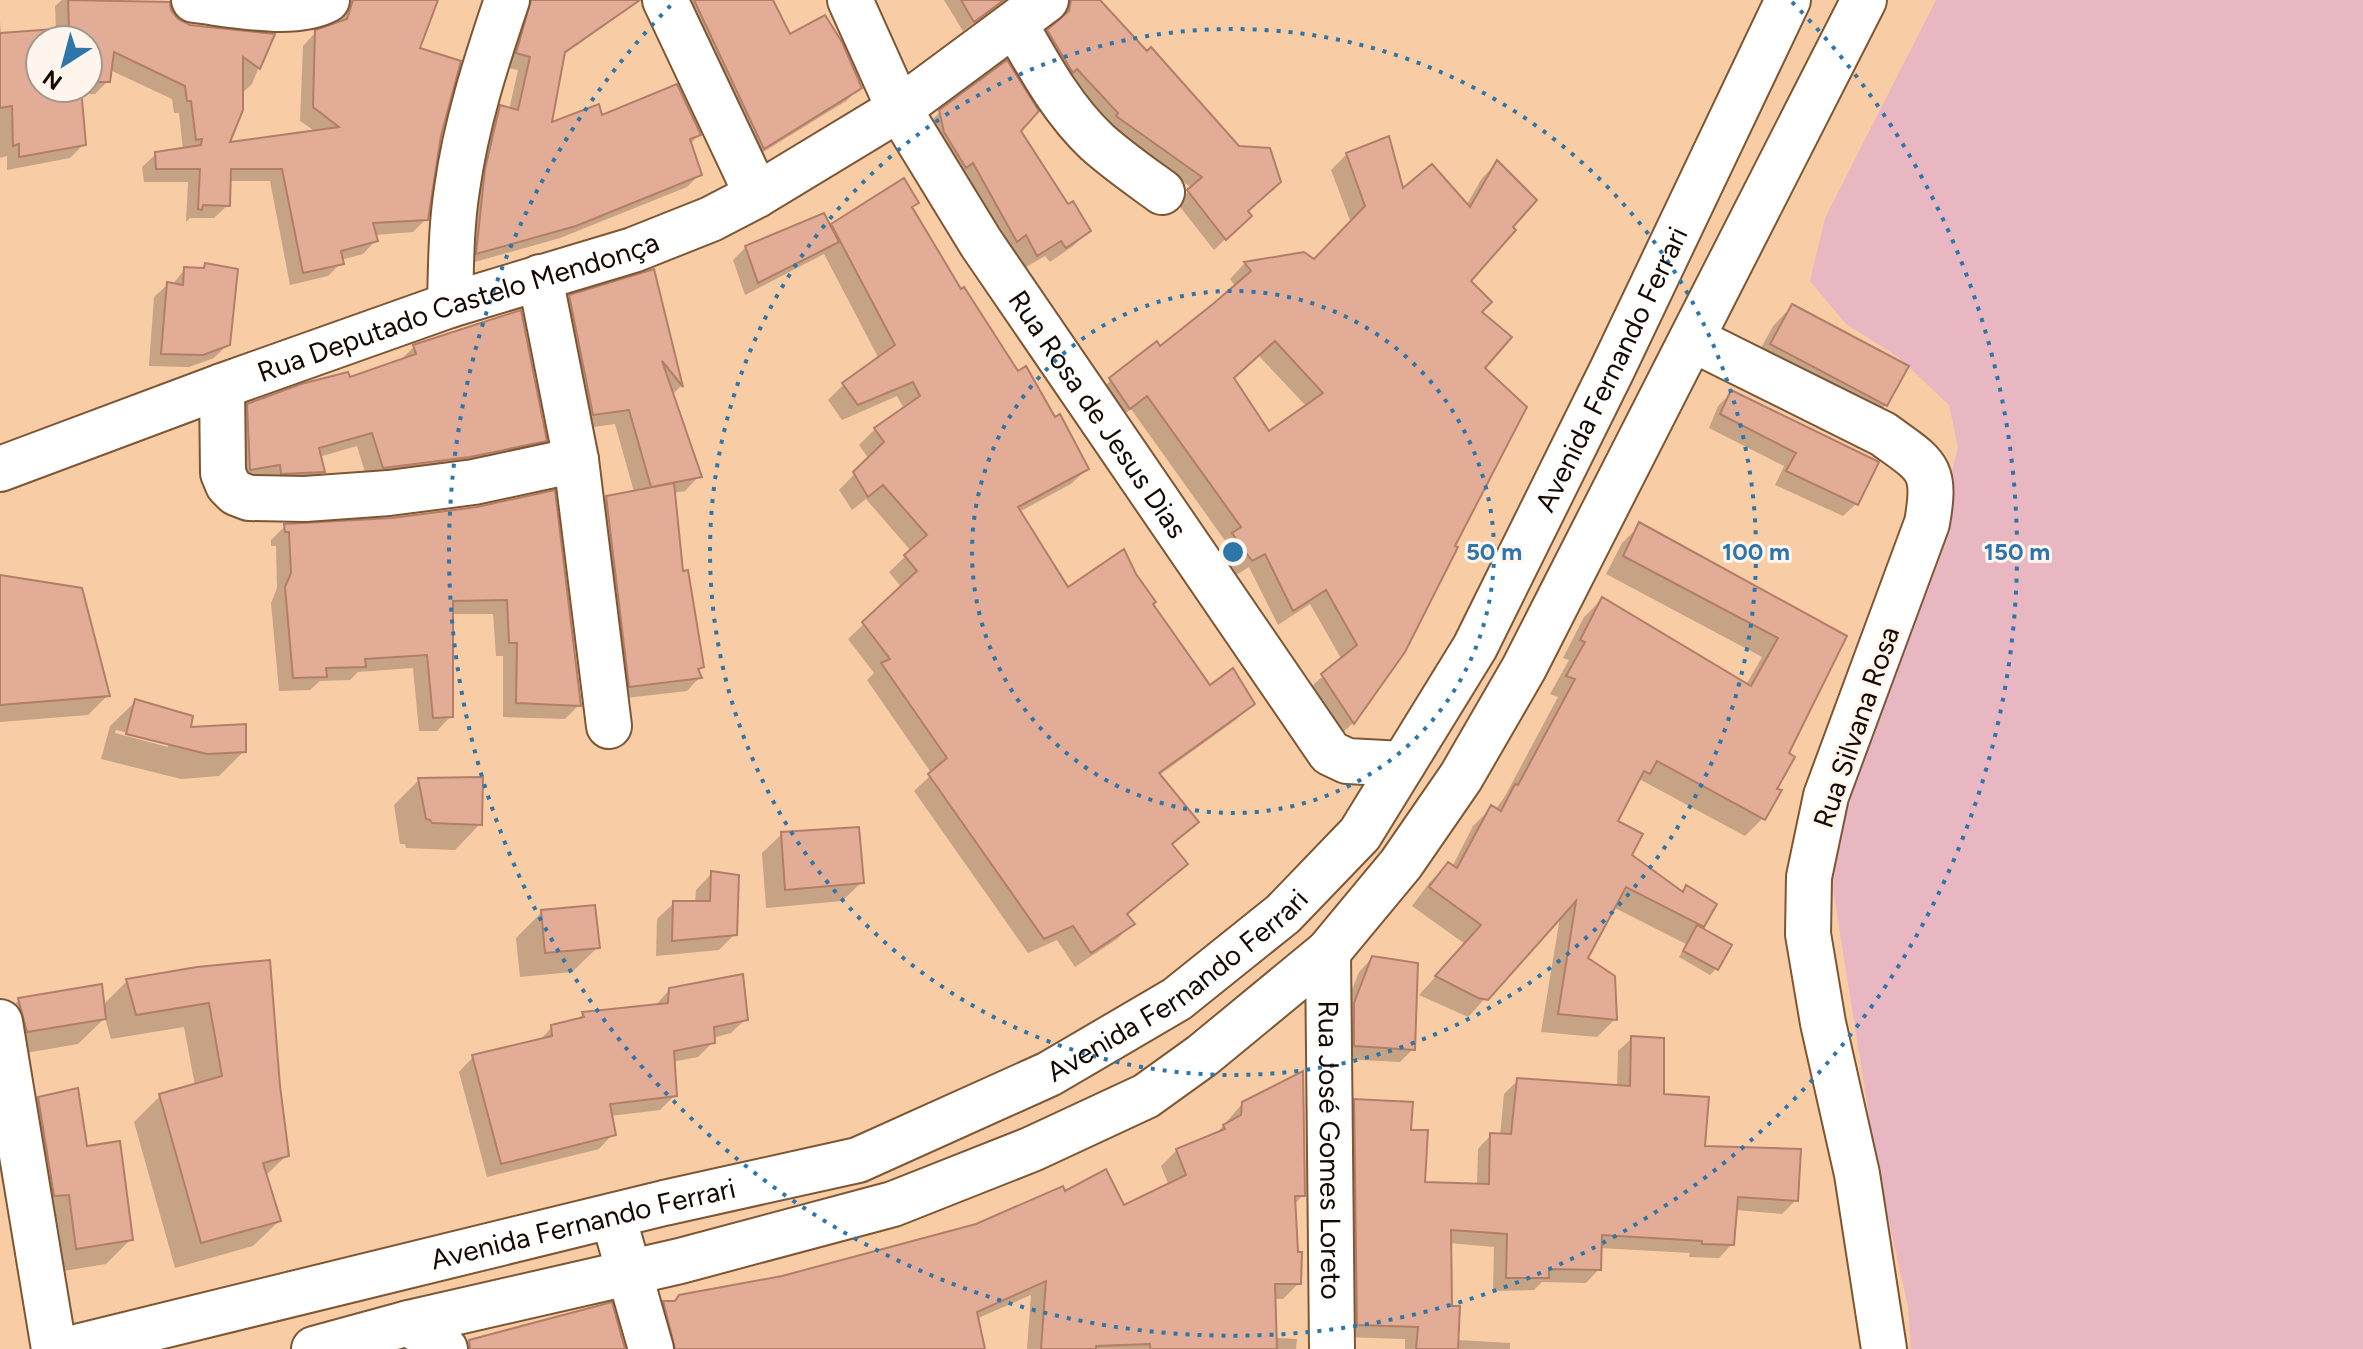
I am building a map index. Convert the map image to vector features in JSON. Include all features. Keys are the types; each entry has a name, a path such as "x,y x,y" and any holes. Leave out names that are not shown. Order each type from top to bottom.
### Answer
{"main road":[{"path":"194,0 262,8 297,8 327,0"},
{"path":"450,305 452,234 463,152 507,0"},
{"path":"665,0 757,195"},
{"name":"Rua Rosa de Jesus Dias","path":"850,0 899,109 981,243 1330,753 1347,761 1403,764"},
{"name":"Avenida Fernando Ferrari","path":"68,1349 613,1216 858,1160 1049,1074 1177,999 1283,914 1360,834 1475,647 1612,370 1788,0"},
{"name":"Avenida Fernando Ferrari","path":"314,1349 409,1323 629,1273 893,1204 1032,1149 1146,1096 1203,1055 1328,952 1401,864 1461,777 1524,668 1864,0"},
{"path":"1030,12 1048,83 1097,142 1162,192"},
{"name":"Rua Deputado Castelo Mendonça","path":"0,469 450,305 633,250 711,219 757,195 899,109 1030,12"},
{"path":"540,277 576,460 609,726"},
{"name":"Rua Silvana Rosa","path":"1692,339 1883,434 1911,454 1929,473 1933,492 1927,523 1826,796 1809,877 1808,934 1823,1023 1857,1174 1884,1349"},
{"path":"222,386 223,473 236,493 249,498 305,499 389,493 474,482 576,460"},
{"name":"Rua José Gomes Loreto","path":"1328,952 1332,1349"},
{"path":"0,1022 6,1099 54,1349"},
{"path":"613,1216 651,1349"},
{"path":"409,1323 445,1349"}],"shaded area":[{"path":"1936,0 2363,0 2363,1349 1911,1349 1908,1307 1878,1172 1832,883 1831,833 1922,595 1958,447 1949,405 1898,357 1846,324 1810,281 1825,218"}],"building":[{"path":"68,0 170,2 171,10 178,19 190,25 275,34 260,69 243,57 243,110 230,142 339,127 313,107 315,30 347,19 353,0 438,0 420,48 461,61 441,136 428,220 373,223 378,241 341,251 344,264 303,273 282,169 231,169 230,206 203,205 202,210 198,209 200,169 156,169 155,152 201,145 202,139 196,140 191,101 187,101 185,86 114,52 110,82 104,82 104,24 69,24"},
{"path":"531,0 640,0 565,52 552,122 599,104 602,115 677,84 701,135 690,139 702,175 576,226 476,254 485,169 500,105 518,110 530,57 516,53"},
{"path":"694,0 773,0 790,34 825,15 842,42 862,88 764,149"},
{"path":"961,0 1004,0 974,22"},
{"path":"1071,0 1100,0 1147,51 1151,47 1239,146 1270,148 1281,182 1248,211 1252,216 1226,240 1187,190 1202,177 1116,116 1118,113 1077,69 1073,73 1047,30 1069,11"},
{"path":"24,31 24,104 82,104 86,145 19,157 19,144 13,146 12,106 0,108 0,33"},
{"path":"1007,60 1039,111 1021,131 1068,204 1073,201 1091,231 1066,248 1061,241 1037,256 1026,235 1017,242 973,163 966,168 944,132 939,110"},
{"path":"1389,136 1403,188 1432,164 1470,207 1497,160 1537,200 1513,227 1516,230 1471,281 1492,302 1482,312 1512,337 1485,368 1527,407 1455,546 1458,547 1405,652 1354,724 1321,674 1357,645 1326,590 1293,611 1265,554 1252,561 1232,533 1241,527 1147,396 1130,409 1109,378 1157,341 1160,346 1213,304 1251,271 1244,262 1304,252 1314,259 1365,206 1346,153","holes":["1275,341 1323,393 1269,431 1234,378"]},
{"path":"904,178 919,203 912,207 961,289 964,287 1018,371 1026,366 1055,417 1060,414 1089,469 1018,507 1068,587 1124,549 1136,574 1156,602 1153,604 1210,685 1233,668 1255,704 1159,773 1199,822 1172,844 1188,864 1127,914 1135,924 1091,953 1073,926 1044,939 928,774 947,758 881,663 890,659 862,622 917,571 904,555 927,535 883,485 868,497 853,472 884,442 874,428 920,396 913,382 858,405 842,383 895,345 831,224"},
{"path":"824,213 839,242 758,283 745,246"},
{"path":"205,263 238,269 230,345 203,355 161,354 167,282 183,285 184,267 204,268"},
{"path":"654,269 683,387 662,361 702,477 651,487 629,410 593,415 569,295"},
{"path":"1792,304 1909,366 1887,406 1770,344"},
{"path":"521,310 547,441 470,457 383,468 372,433 319,448 325,472 281,474 280,465 250,470 247,404 301,384 348,372 350,377 416,354 413,345"},
{"path":"1731,390 1879,462 1858,505 1786,471 1796,453 1720,414"},
{"path":"674,483 683,571 688,570 704,667 698,669 702,678 629,687 606,496"},
{"path":"555,490 581,706 516,703 517,643 509,643 507,600 453,601 453,717 433,718 427,655 365,659 366,667 326,668 327,677 293,678 285,587 291,573 289,532 285,532 284,524 392,518 477,507"},
{"path":"1639,522 1847,636 1789,753 1795,757 1777,789 1782,790 1765,820 1657,761 1650,774 1644,771 1618,821 1643,834 1632,855 1683,892 1686,885 1717,904 1704,927 1626,887 1588,958 1615,976 1617,1020 1558,1014 1576,901 1488,1000 1478,998 1435,976 1481,925 1429,887 1448,862 1457,868 1491,805 1501,811 1515,784 1518,785 1575,679 1566,676 1585,642 1580,640 1602,597 1751,686 1778,638 1623,556"},
{"path":"0,575 82,588 110,696 0,705"},
{"path":"135,699 193,716 191,727 246,724 246,752 207,754 126,734"},
{"path":"483,777 482,825 432,823 426,819 418,778"},
{"path":"859,827 864,883 785,890 781,832"},
{"path":"711,871 739,875 737,935 672,941 673,901 710,901"},
{"path":"595,905 600,948 545,953 541,910"},
{"path":"1697,925 1732,945 1718,970 1683,951"},
{"path":"1372,956 1418,963 1415,1050 1354,1046 1354,1003"},
{"path":"270,960 289,1156 263,1163 281,1221 201,1243 159,1094 222,1076 209,1003 136,1015 126,979 197,967"},
{"path":"743,974 748,1020 714,1027 715,1043 674,1051 677,1096 610,1104 616,1135 501,1164 472,1055 552,1036 551,1025 584,1017 582,1012 668,1003 669,988"},
{"path":"102,984 106,1019 27,1032 18,998"},
{"path":"1631,1036 1664,1038 1664,1094 1709,1097 1705,1146 1801,1149 1798,1201 1738,1197 1734,1245 1602,1235 1601,1270 1549,1269 1549,1278 1506,1278 1507,1234 1451,1230 1452,1306 1460,1306 1458,1349 1416,1349 1418,1327 1357,1325 1354,1099 1413,1102 1411,1130 1428,1130 1425,1182 1489,1184 1490,1133 1511,1134 1517,1078 1630,1086"},
{"path":"1303,1071 1305,1196 1295,1196 1298,1252 1302,1252 1301,1284 1275,1284 1277,1349 1150,1349 1150,1344 1096,1346 1096,1349 1041,1349 1046,1281 977,1312 985,1349 675,1349 663,1301 675,1301 679,1295 782,1276 976,1224 1063,1186 1065,1191 1106,1169 1124,1205 1186,1175 1176,1149 1225,1129 1223,1125 1241,1115 1242,1102"},
{"path":"78,1088 87,1146 120,1141 133,1240 76,1249 69,1195 54,1196 38,1097"},
{"path":"612,1302 625,1349 470,1349 469,1340"}]}
